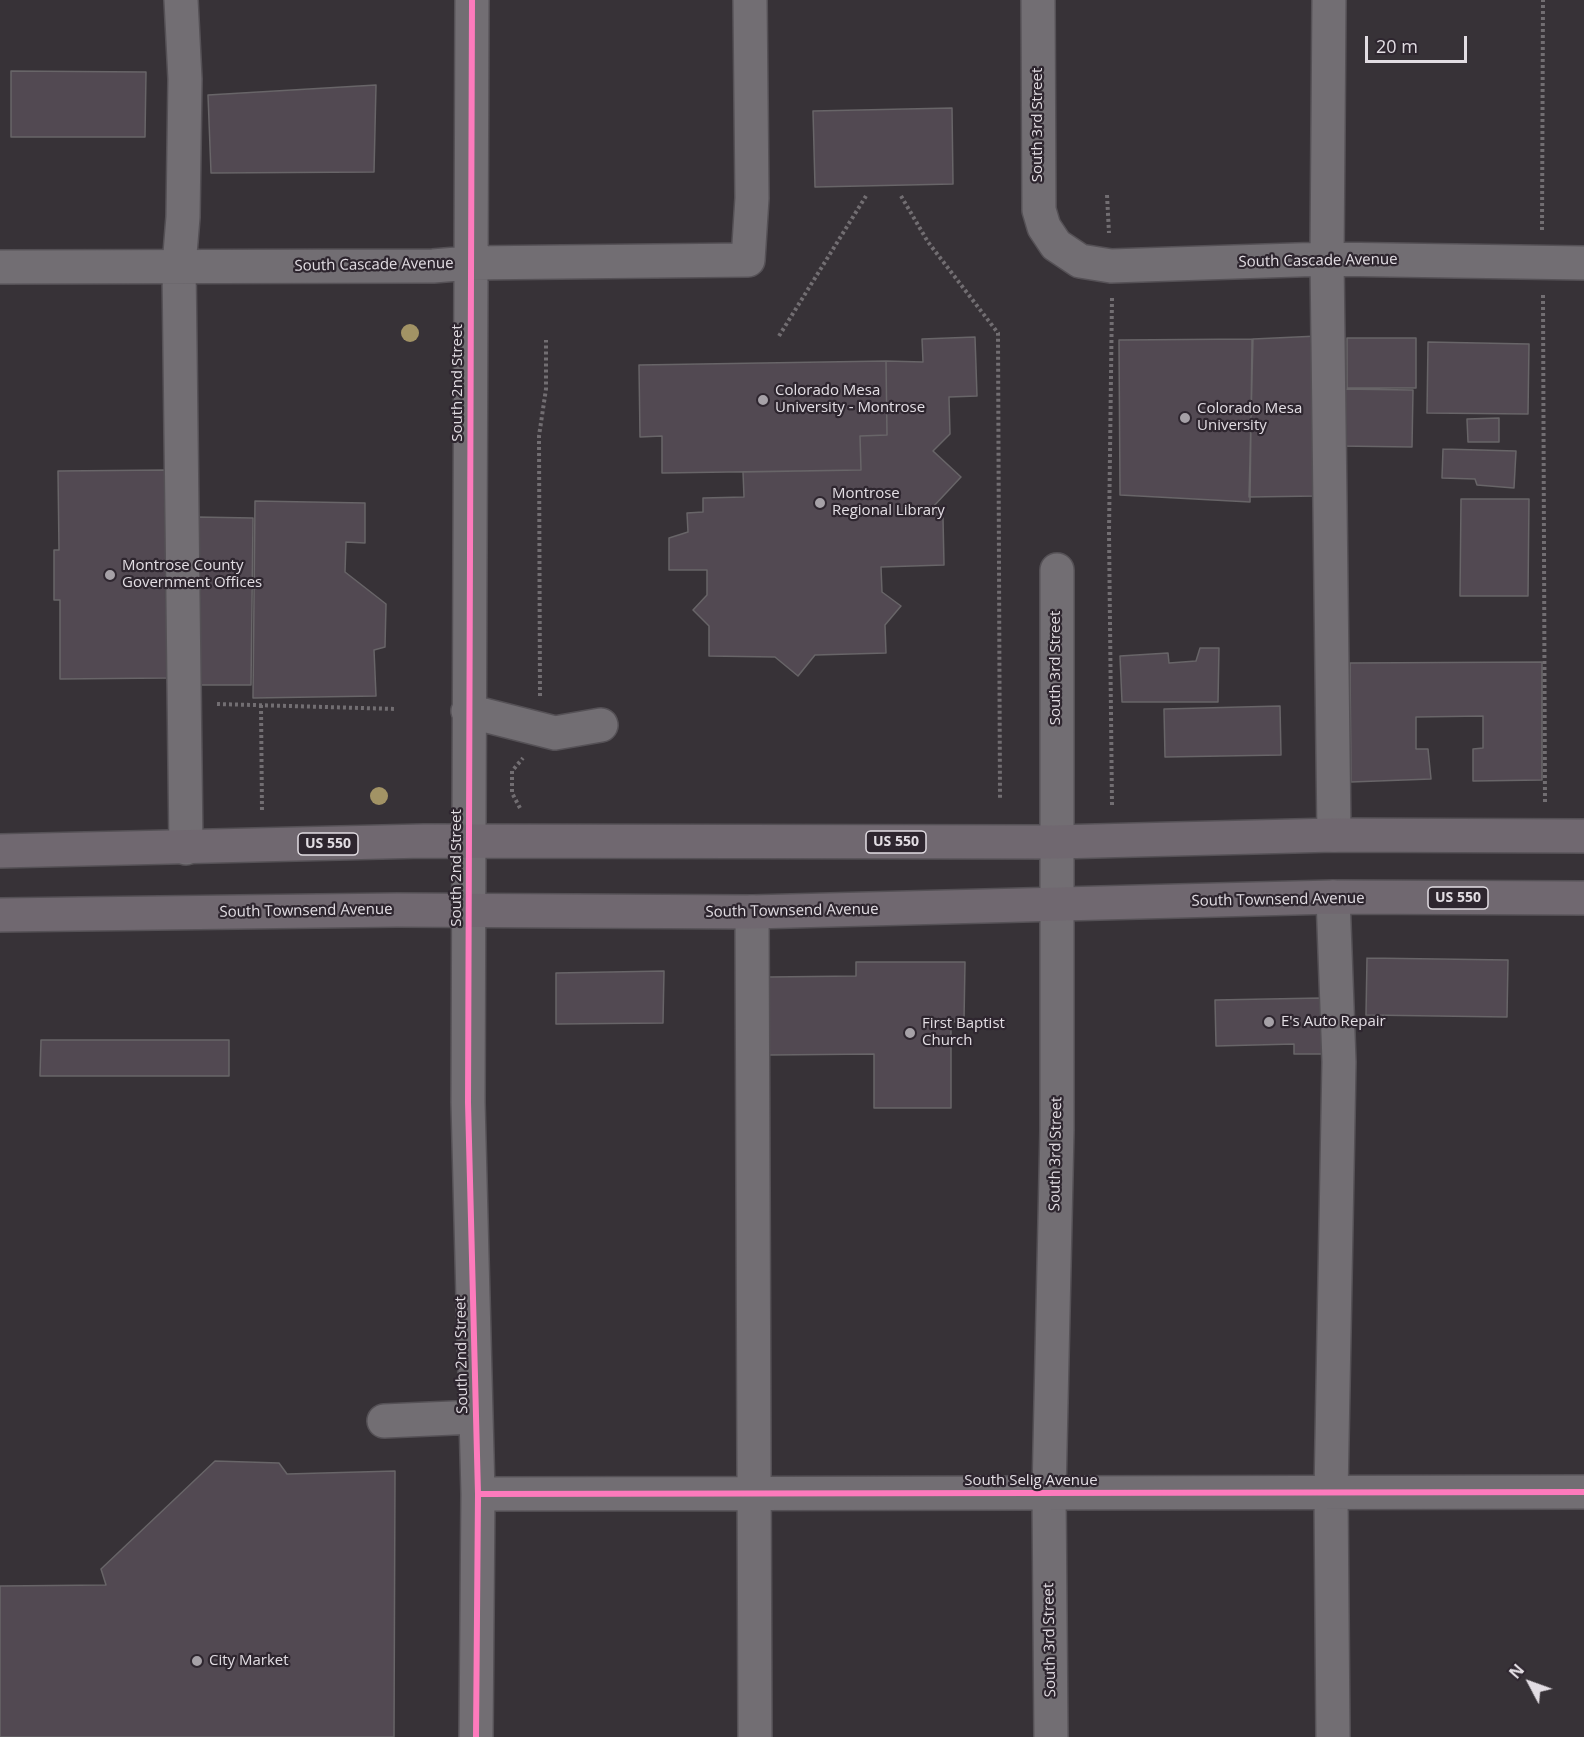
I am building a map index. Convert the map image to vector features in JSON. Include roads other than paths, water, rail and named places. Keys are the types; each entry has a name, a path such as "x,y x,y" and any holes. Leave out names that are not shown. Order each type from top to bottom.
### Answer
{"highway":[{"name":"US 550","path":"0,851 424,841 469,843 1056,842 1334,835 1584,836"},
{"name":"South Townsend Avenue","path":"0,915 468,911 752,912 1056,906 1333,897 1584,898"}],"street":[{"path":"181,0 185,79 183,217 179,266 186,848"},
{"name":"South 2nd Street","path":"472,0 468,1102 478,1494 476,1737"},
{"name":"South Cascade Avenue","path":"0,267 433,266 470,263 748,260 752,198 750,0"},
{"name":"South 3rd Street","path":"1038,0 1038,196 1044,227 1056,245"},
{"path":"1329,0 1327,259 1334,835"},
{"name":"South Cascade Avenue","path":"1056,245 1080,261 1111,266 1327,259 1584,263"},
{"name":"South 3rd Street","path":"1051,1737 1049,1493 1057,1130 1056,570"},
{"path":"468,711 555,733 601,725"},
{"path":"1333,897 1339,1062 1330,1494 1333,1737"},
{"path":"752,912 755,1737"},
{"path":"384,1421 476,1417"},
{"name":"South Selig Avenue","path":"478,1494 1584,1492"}],"place":[{"name":"Colorado Mesa University - Montrose","path":"763,400"},
{"name":"Colorado Mesa University","path":"1185,418"},
{"name":"Montrose Regional Library","path":"820,503"},
{"name":"Montrose County Government Offices","path":"110,575"},
{"name":"E's Auto Repair","path":"1269,1022"},
{"name":"First Baptist Church","path":"910,1033"},
{"name":"City Market","path":"197,1661"}]}
